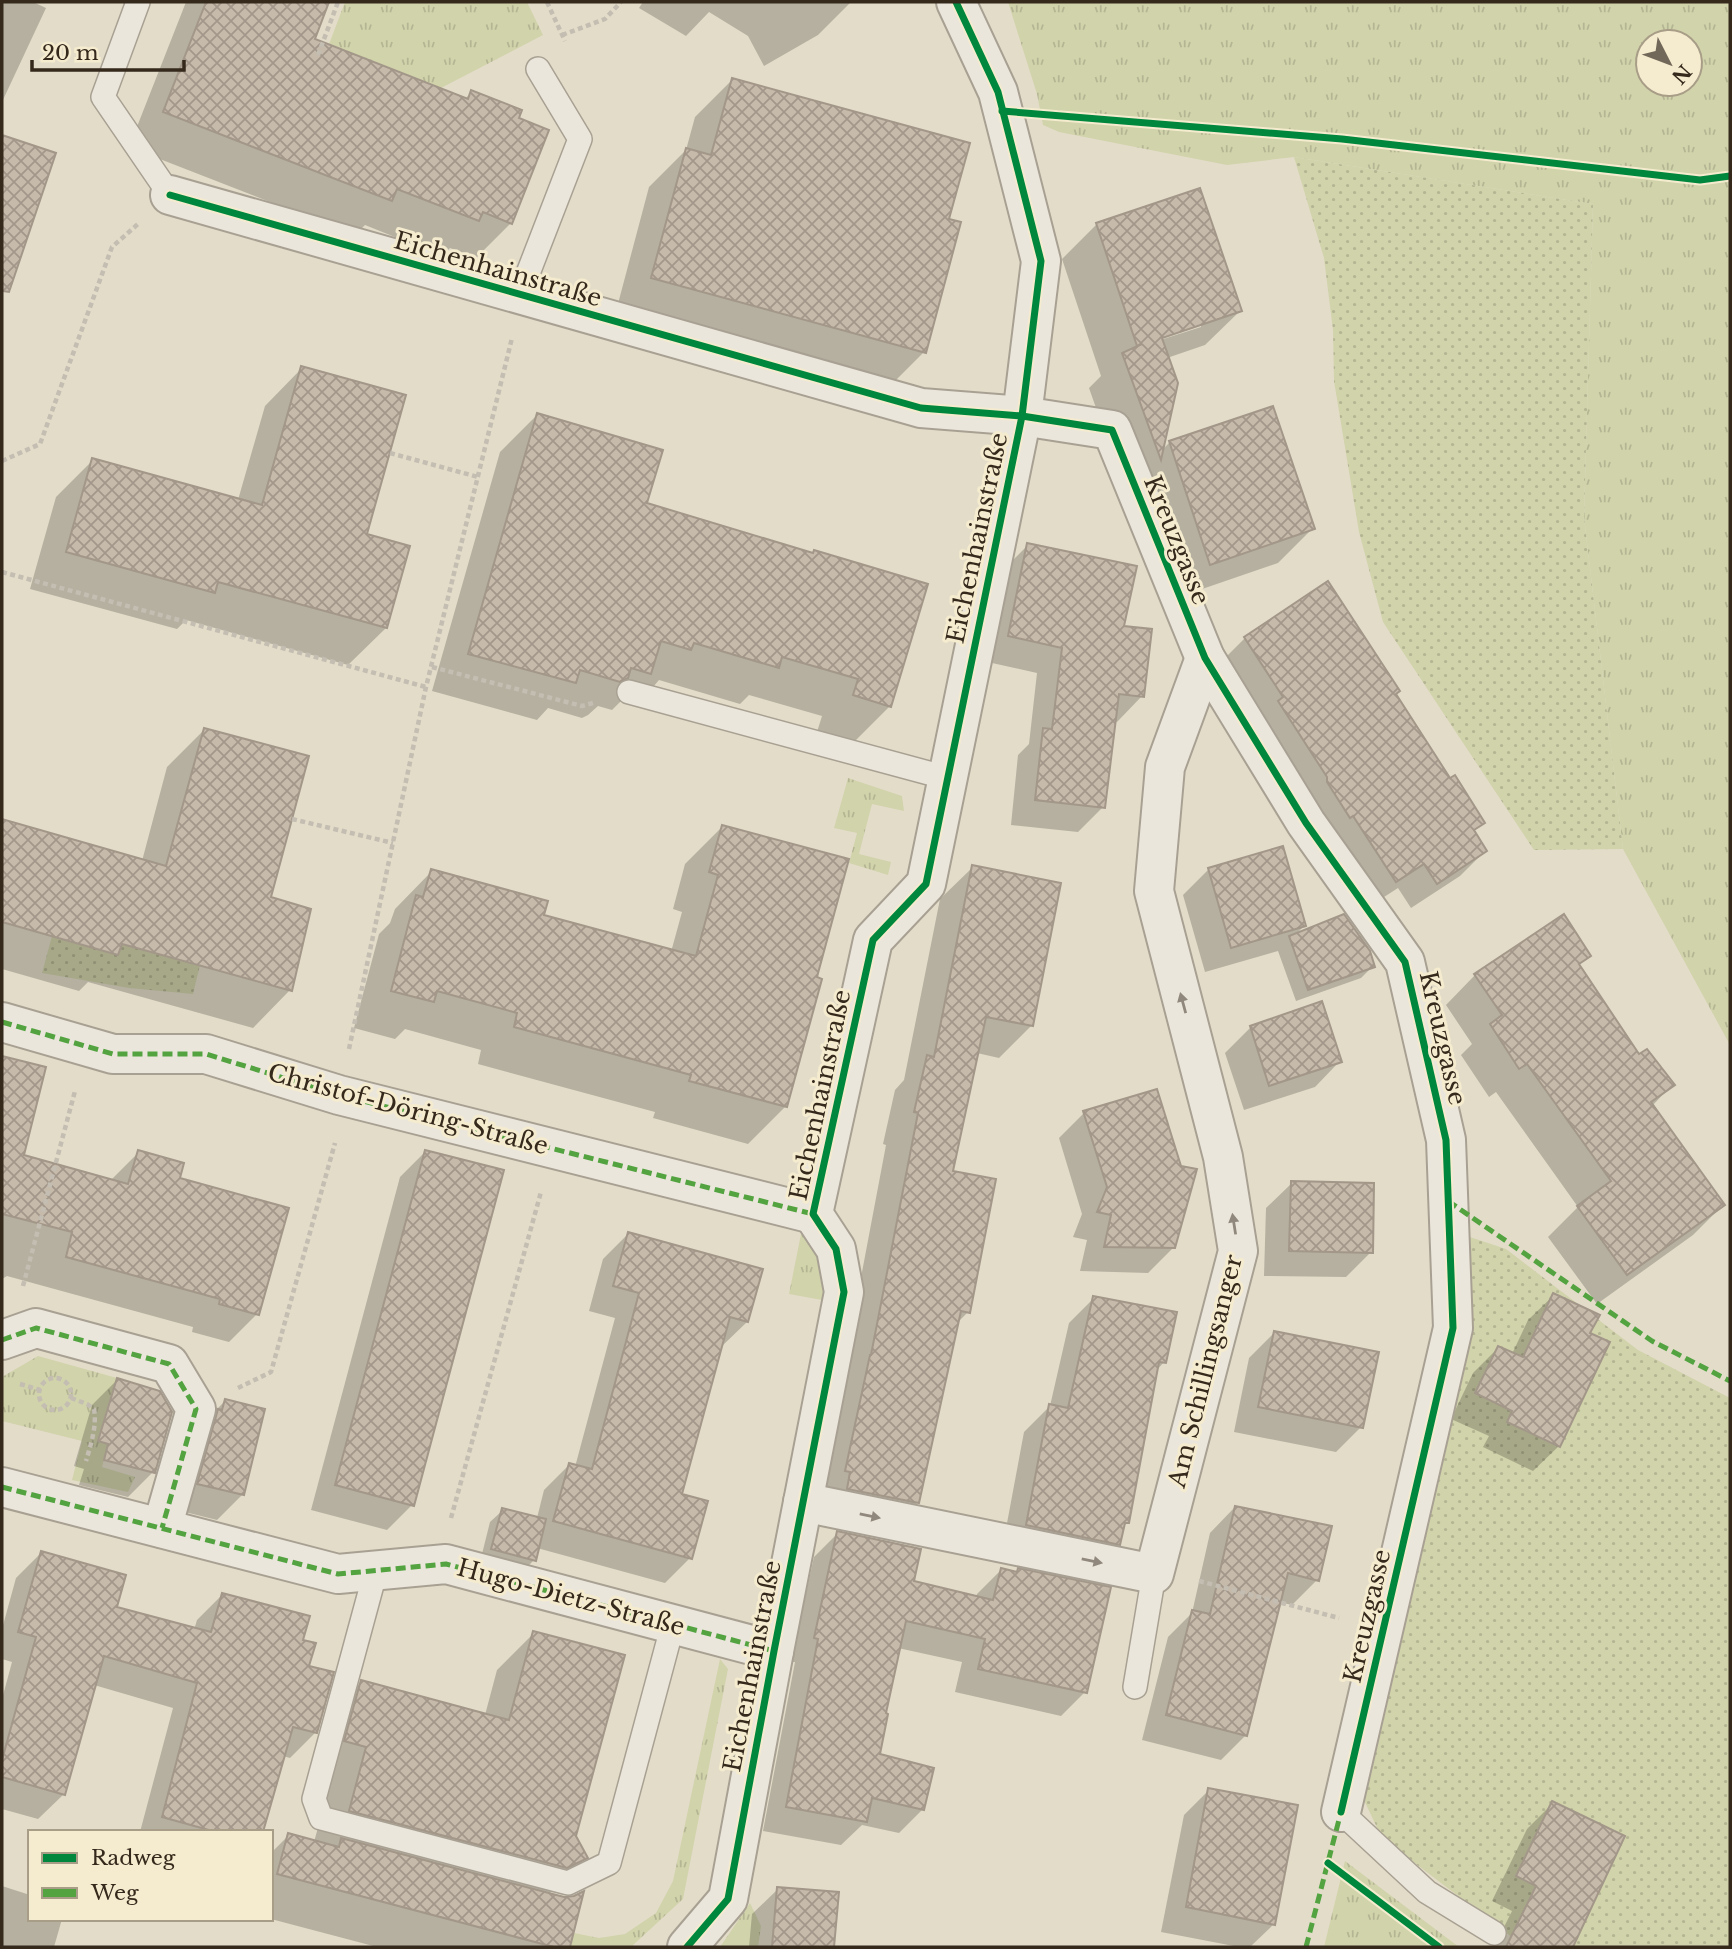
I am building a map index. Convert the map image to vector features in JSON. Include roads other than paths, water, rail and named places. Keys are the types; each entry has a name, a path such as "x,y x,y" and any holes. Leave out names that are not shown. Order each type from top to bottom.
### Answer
{"street":[{"name":"Eichenhainstraße","path":"687,1947 728,1899 844,1292 836,1249 813,1214 873,940 926,884 1022,416 1041,261 998,92 956,2"},
{"name":"Eichenhainstraße","path":"170,195 921,408 1022,416"},
{"name":"Kreuzgasse","path":"1022,416 1112,430 1205,658 1306,823 1405,962 1446,1140 1453,1328 1341,1812"},
{"name":"Am Schillingsanger","path":"1154,1574 1238,1251 1223,1157 1154,891 1165,767 1205,658"},
{"name":"Christof-Döring-Straße","path":"2,1022 113,1054 206,1054 344,1095 813,1214"},
{"path":"5,1339 36,1328 169,1364 196,1409 162,1528"},
{"name":"Hugo-Dietz-Straße","path":"2,1487 338,1574 446,1564 774,1651"},
{"path":"803,1502 1154,1574"}],"lane":[{"path":"138,2 103,97 170,195"},
{"path":"520,295 580,139 538,69"},
{"path":"629,692 947,778"},
{"path":"376,1570 314,1799 321,1818 568,1883 609,1863 673,1624"},
{"path":"1135,1687 1154,1574"},
{"path":"1341,1812 1427,1892 1494,1933"}]}
